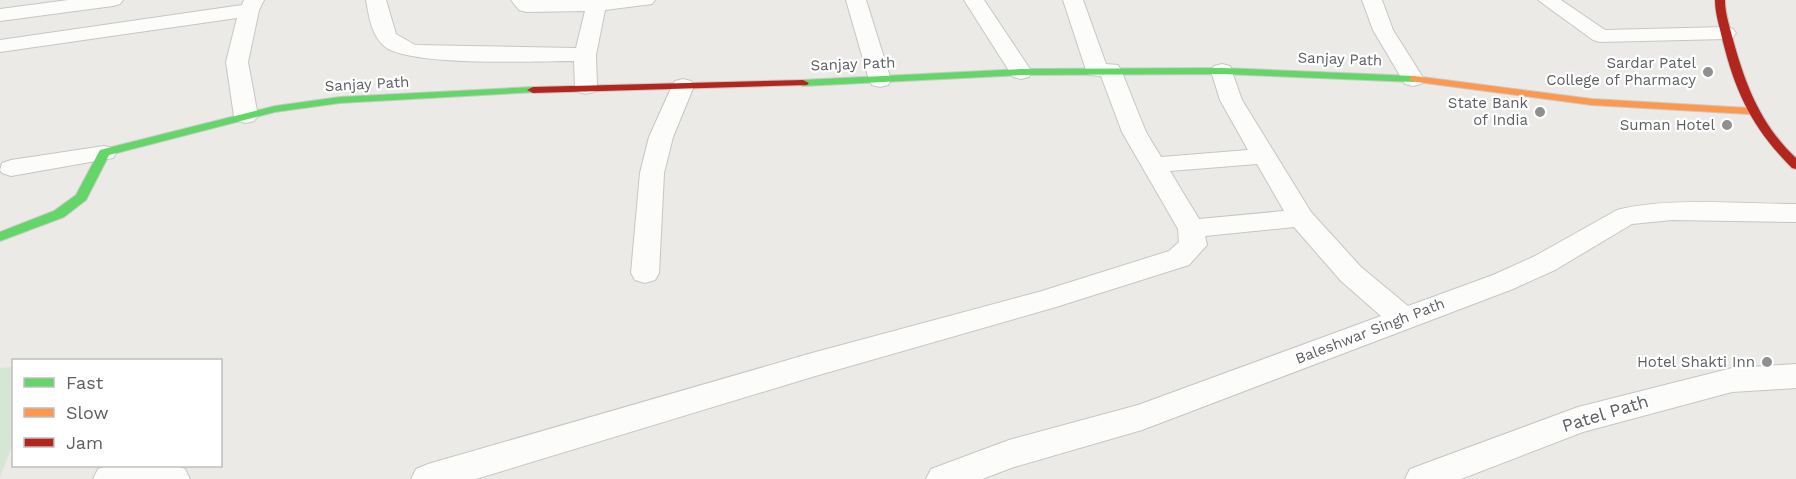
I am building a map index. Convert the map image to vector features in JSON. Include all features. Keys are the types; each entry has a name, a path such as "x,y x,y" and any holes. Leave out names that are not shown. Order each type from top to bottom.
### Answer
{"street":[{"path":"0,15 113,0"},
{"path":"376,0 381,26 389,39 401,50 422,53 585,55"},
{"path":"521,0 526,6 539,7 645,0"},
{"path":"856,0 880,80"},
{"path":"974,0 1021,72"},
{"path":"428,479 812,365 1046,300 1179,258 1193,245 1191,229 1134,132 1073,0"},
{"path":"1372,0 1383,30 1413,79"},
{"path":"1548,0 1600,36 1726,33"},
{"path":"1720,0 1739,90 1749,111 1775,148 1796,165"},
{"path":"0,46 252,5 237,62 246,116"},
{"path":"586,87 585,55 596,5"},
{"path":"1222,70 1231,100 1301,218 1351,274 1403,318"},
{"name":"Sanjay Path","path":"104,153 275,109 340,100 412,98 586,87 880,80 1021,72 1222,70 1413,79 1592,102 1749,111"},
{"path":"645,273 652,173 661,137 683,86"},
{"path":"11,168 104,153"},
{"path":"0,237 59,214 81,197 104,153"},
{"path":"1154,165 1264,156"},
{"name":"Baleshwar Singh Path","path":"943,479 1009,454 1142,417 1503,282 1545,263 1626,216 1672,212 1796,213"},
{"path":"1191,229 1301,218"},
{"name":"Patel Path","path":"1422,479 1578,420 1732,380 1796,376"},
{"path":"110,479 157,472 173,479"}],"green space":[{"path":"12,367 12,447 0,477 0,368"}],"traffic: fast":[{"path":"803,83 1021,72 1222,71 1414,79"},
{"path":"0,237 59,214 81,197 104,153 275,109 340,100 533,90"}],"traffic: slow":[{"path":"1414,79 1592,102 1749,111"}],"traffic: jam":[{"path":"1720,0 1720,10 1744,94 1769,137 1796,165"},
{"path":"533,90 803,83"}],"place":[{"name":"Sardar Patel College of Pharmacy","path":"1708,72"},
{"name":"State Bank of India","path":"1540,112"},
{"name":"Suman Hotel","path":"1727,125"},
{"name":"Hotel Shakti Inn","path":"1767,362"}]}
